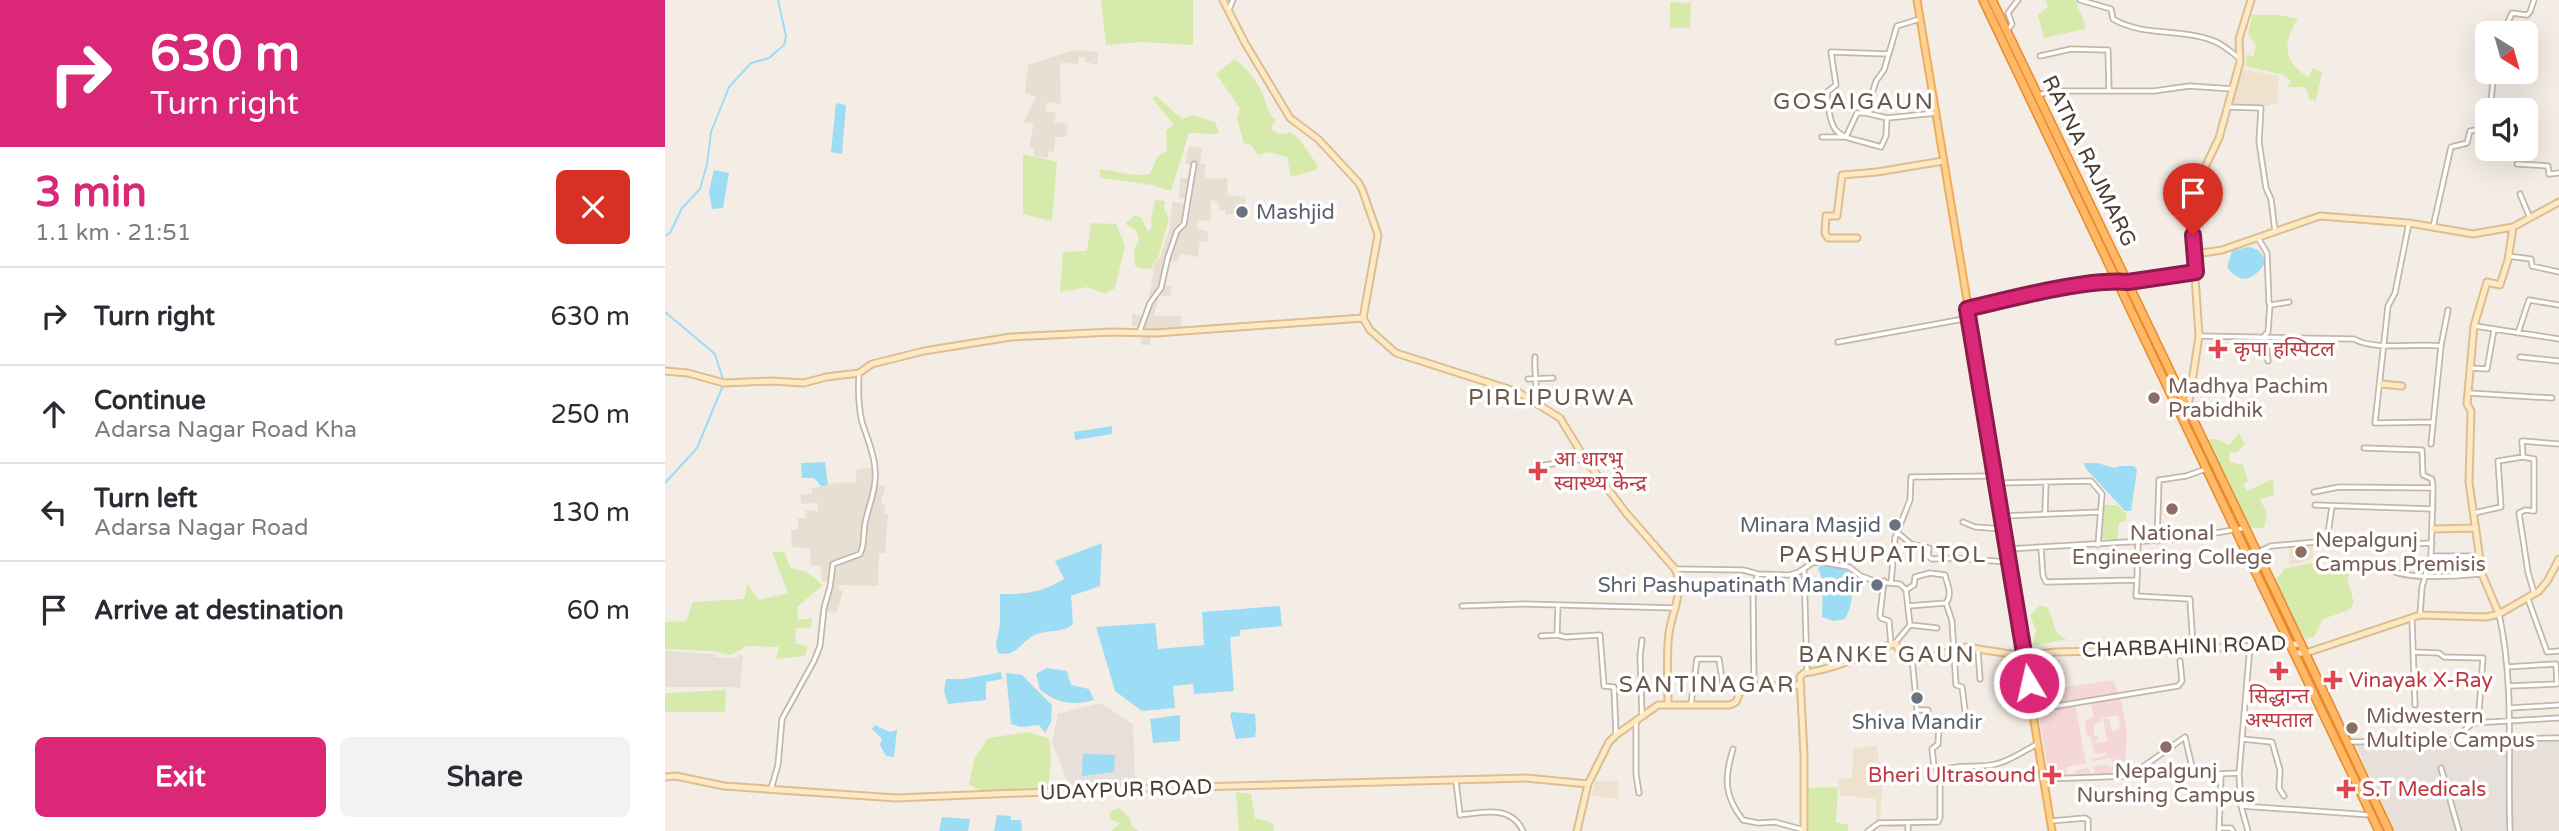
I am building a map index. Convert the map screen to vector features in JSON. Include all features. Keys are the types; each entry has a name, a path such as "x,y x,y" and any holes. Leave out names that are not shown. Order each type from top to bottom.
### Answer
{"highway":[{"name":"RATNA RAJMARG","path":"1983,0 2207,468 2256,553 2389,831"},
{"name":"RATNA RAJMARG","path":"1992,0 2188,408 2291,643 2379,831"}],"main road":[{"path":"1917,0 2003,516 2008,562 2052,831"}],"street":[{"path":"1223,0 1245,43 1290,118 1318,139 1362,188 1378,235 1363,318 1370,330 1396,353 1518,392 1560,418 1585,459 1627,514 1675,569 1679,585 1669,633 1668,704"},
{"path":"1229,9 1233,0"},
{"path":"2008,34 2012,24 2008,13 2018,0"},
{"path":"2080,0 2111,9 2113,19 2128,26 2145,31 2212,40 2239,58"},
{"path":"2188,408 2199,336 2191,216 2195,188 2219,138 2233,89 2239,58 2239,39 2251,0"},
{"path":"2508,21 2512,13 2527,15 2531,12 2533,0"},
{"path":"1866,113 1876,80 1884,70 1897,26 1920,19"},
{"path":"2040,56 2071,49 2108,50 2109,90"},
{"path":"1887,118 1886,136 1881,147 1837,134 1830,121 1827,92 1836,85 1831,52 1889,54"},
{"path":"2038,95 2053,91 2154,91 2189,86 2233,89"},
{"path":"2228,107 2261,108 2259,142 2275,231"},
{"path":"1846,137 1857,113 1887,118 1936,113"},
{"path":"2433,227 2452,146 2467,143 2470,131 2475,130"},
{"path":"1822,137 1846,137"},
{"path":"1857,238 1828,238 1825,233 1826,216 1837,216 1842,175 1943,161"},
{"path":"1139,333 1150,303 1161,288 1177,231 1184,224 1194,164"},
{"path":"2517,164 2548,166 2549,174 2559,173"},
{"path":"2520,194 2525,210 2531,218"},
{"path":"2195,254 2222,250 2320,216 2409,223 2473,234 2513,227 2559,202"},
{"path":"2409,223 2395,293 2388,306 2375,423 2433,422"},
{"path":"2510,831 2509,686 2498,614 2482,573 2469,482 2471,411 2467,404 2474,326 2487,282 2500,285 2513,227"},
{"path":"2258,238 2267,253 2270,304 2268,332 2265,336 2268,361"},
{"path":"2508,256 2531,259 2532,267 2559,272"},
{"path":"1967,309 2046,292 2196,272"},
{"path":"2518,333 2529,300 2559,305"},
{"path":"2270,304 2289,302"},
{"path":"2431,444 2441,346 2448,310"},
{"path":"665,372 688,373 724,383 804,383 859,373 872,364 924,351 1011,337 1261,328 1363,318"},
{"path":"1838,342 1969,318"},
{"path":"2474,326 2559,339"},
{"path":"2470,368 2487,369 2494,330"},
{"path":"2199,336 2354,339 2382,345 2441,346"},
{"path":"2520,356 2559,361"},
{"path":"1535,357 1535,403"},
{"path":"771,789 778,765 782,719 820,646 822,615 830,587 832,564 860,554 863,548 875,472 871,444 857,398 859,373"},
{"path":"1528,379 1553,377"},
{"path":"2381,384 2402,386"},
{"path":"2469,393 2552,398"},
{"path":"2523,457 2522,441 2559,444"},
{"path":"2364,448 2422,450 2423,475 2433,480 2431,556 2424,575 2420,615"},
{"path":"2474,513 2501,507 2498,461 2523,457 2535,459 2534,510 2519,513 2531,597 2547,652 2559,652"},
{"path":"1538,466 1585,459"},
{"path":"2157,541 2159,480 2186,476 2207,468"},
{"path":"1891,583 1895,538 1910,500 1912,477 2091,481 2102,494 2098,545"},
{"path":"2045,514 2046,482"},
{"path":"2314,492 2339,487 2433,488"},
{"path":"2315,505 2433,509"},
{"path":"2256,553 2270,545 2327,541 2332,506"},
{"path":"2003,516 2101,512"},
{"path":"1963,522 1975,527 2004,529"},
{"path":"2433,529 2476,528"},
{"path":"2007,549 2138,543 2241,529"},
{"path":"1898,533 1912,544 1929,548 1929,556 1932,559 2008,562"},
{"path":"2363,541 2369,542 2369,546 2432,543"},
{"path":"2138,543 2136,596 2190,599 2193,649"},
{"path":"2041,548 2046,582 2137,580"},
{"path":"2431,556 2480,556"},
{"path":"2296,653 2306,653 2420,615 2486,617 2498,614 2531,597 2548,580 2559,559"},
{"path":"1675,569 1743,570 1758,574 1789,575 1812,563 1820,562 1849,566 1861,576 1900,584 1906,590 1910,625 1893,643 1841,665 1800,677 1804,830 1775,822 1743,820 1732,806 1727,787 1727,766 1733,749"},
{"path":"1804,569 1807,673"},
{"path":"2389,570 2400,574 2448,577 2482,573"},
{"path":"1868,831 1879,823 1932,824 1939,820 1940,773 1935,768 1933,749 1938,744 1939,726 1941,723 1966,718 1962,687 1956,685 1955,648 1952,621 1946,603 1949,594 1945,575 1930,573 1915,577 1913,585 1906,590"},
{"path":"1754,686 1753,589 1758,574"},
{"path":"1884,582 1881,618 1889,621 1893,643 1904,659 1912,658 1917,710 1928,710 1930,724 1939,726"},
{"path":"1908,606 1946,603"},
{"path":"1462,607 1558,605 1676,608"},
{"path":"1557,635 1558,605"},
{"path":"2412,617 2414,705"},
{"path":"1910,625 1937,628"},
{"path":"1541,636 1600,635 1604,686 1614,687 1616,735"},
{"path":"1639,793 1636,774 1642,640"},
{"name":"CHARBAHINI ROAD","path":"1912,658 1931,657 1955,648 1979,648 2024,656 2087,650 2301,644"},
{"path":"2248,831 2241,806 2239,773 2250,646"},
{"path":"1979,648 1980,679"},
{"path":"2414,652 2439,653 2444,657 2483,658 2479,711 2472,717 2473,723"},
{"path":"1691,704 1697,659 1719,659 1723,686 1801,685"},
{"path":"2033,710 2178,686 2182,681 2180,661"},
{"path":"2507,667 2556,664 2558,683 2509,686"},
{"path":"1577,831 1588,784 1609,742 1616,735 1657,705 1730,705 1735,702 1742,687"},
{"path":"2510,708 2559,705"},
{"path":"2459,740 2461,733 2473,723 2559,718"},
{"path":"2044,779 2130,776 2185,737 2195,775 2239,773"},
{"path":"2347,742 2559,738"},
{"path":"2242,739 2272,742 2280,770 2279,788 2284,796"},
{"path":"1940,773 1950,768 1996,764 2038,743"},
{"path":"2441,768 2459,831"},
{"path":"2221,775 2219,830 2231,828 2233,831"},
{"name":"UDAYPUR ROAD","path":"665,777 676,776 724,786 896,798 1526,778 1588,784"},
{"path":"1456,781 1460,815 1502,812 1518,822 1523,831"},
{"path":"2241,806 2373,815"},
{"path":"2050,821 2085,818 2088,820 2088,831"},
{"path":"1908,823 1908,831"}],"shaded area":[{"path":"1081,50 1098,52 1097,65 1086,62 1084,57 1079,57 1078,64 1060,63 1061,104 1047,102 1045,111 1056,113 1054,122 1068,124 1066,137 1055,137 1054,152 1049,151 1048,158 1034,156 1035,149 1029,147 1034,123 1024,122 1036,97 1025,93 1028,65"},
{"path":"2241,69 2279,76 2277,103 2262,107 2232,106"},
{"path":"1189,146 1202,148 1200,163 1206,164 1204,179 1227,178 1228,195 1245,197 1246,213 1225,215 1225,210 1219,210 1218,202 1211,200 1211,220 1197,221 1197,228 1209,232 1207,242 1200,241 1198,257 1180,254 1178,262 1168,261 1163,285 1172,286 1170,297 1159,295 1154,316 1181,316 1182,331 1151,329 1150,345 1141,345 1142,326 1132,326 1132,314 1143,316 1149,299 1155,261 1159,260 1170,227 1172,202 1186,204 1187,198 1179,198 1180,178 1191,178 1192,165 1185,164"},
{"path":"874,468 872,484 885,486 881,504 886,505 884,513 888,514 885,553 879,553 878,586 839,585 839,590 843,591 837,613 823,612 832,582 822,581 820,565 811,566 810,548 792,547 791,530 798,530 798,518 806,518 806,510 818,511 818,503 802,504 800,495 812,493 812,488 841,482 855,483 857,469"},
{"name":"Nepalgunj Campus Premisis","path":"2313,543 2313,559 2290,565 2288,545"},
{"path":"665,651 713,654 715,657 737,658 738,654 743,656 740,688 665,687"},
{"path":"2113,680 2122,704 2127,735 2124,775 2049,778 2035,692","holes":["2090,701 2094,717 2085,720 2087,736 2090,736 2095,754 2105,753 2106,756 2091,759 2111,758 2113,767 2109,768 2108,764 2093,767 2095,773 2091,774 2088,768 2075,770 2076,774 2067,775 2066,767 2086,763 2075,704","2118,715 2120,726 2117,730 2112,731 2109,718 2103,719 2107,742 2096,743 2098,736 2094,736 2094,724 2101,721 2101,718"]},
{"path":"1100,703 1133,724 1135,781 1130,785 1070,787 1052,743 1058,714"},
{"path":"2559,741 2559,831 2395,831 2355,743"},
{"path":"1877,746 1883,768 1880,821 1876,821 1876,799 1840,795 1838,779 1852,778 1853,748"},
{"path":"1595,781 1618,781 1619,799 1592,796"}],"green space":[{"path":"1101,0 1193,0 1193,45 1143,42 1106,45"},
{"path":"2046,0 2075,0 2085,29 2044,38 2038,15 2048,7"},
{"path":"1670,2 1691,3 1690,28 1670,28"},
{"path":"2252,15 2279,15 2298,19 2289,36 2288,51 2294,65 2308,77 2313,68 2322,72 2316,101 2309,99 2304,87 2287,87 2291,81 2284,75 2245,66 2247,54 2253,57 2256,46 2248,34"},
{"path":"1235,59 1261,90 1269,112 1276,120 1271,128 1280,134 1290,132 1299,139 1318,166 1316,170 1291,177 1287,157 1269,152 1258,155 1250,144 1244,144 1237,118 1240,108 1216,74"},
{"path":"1156,96 1182,119 1194,115 1215,122 1219,132 1189,133 1171,191 1152,185 1101,178 1099,169 1150,174 1158,156 1167,151 1166,130 1174,125 1152,98"},
{"path":"1023,154 1057,162 1052,221 1023,214"},
{"path":"1155,200 1165,201 1164,209 1169,219 1158,259 1152,268 1144,269 1135,266 1134,250 1139,241 1137,231 1125,224 1134,216 1141,217 1148,232 1152,227"},
{"path":"1091,223 1116,224 1125,246 1115,288 1105,294 1088,287 1060,292 1063,252 1087,251"},
{"path":"2239,433 2245,444 2237,452 2229,453 2230,462 2243,465 2248,481 2243,485 2247,491 2273,479 2274,495 2260,499 2267,513 2264,528 2247,528 2207,440 2216,439 2229,445"},
{"path":"2104,505 2117,505 2127,514 2126,521 2119,523 2117,539 2101,539"},
{"path":"772,552 784,552 791,568 805,571 823,585 797,607 798,620 812,618 811,628 796,628 795,643 808,646 805,656 776,659 779,647 747,646 731,655 712,651 665,649 665,622 686,621 693,602 744,599 747,584 759,600 788,593"},
{"path":"2350,559 2358,566 2347,578 2354,603 2349,610 2323,619 2314,637 2305,639 2275,586 2275,579 2284,569 2310,563 2328,570"},
{"path":"2039,606 2046,606 2058,633 2067,639 2032,646 2036,631 2030,615"},
{"path":"726,690 725,712 665,712 665,693"},
{"path":"1027,732 1049,738 1051,760 1048,788 982,791 969,785 974,760 988,738"},
{"path":"1838,787 1836,822 1848,825 1848,831 1807,831 1807,788"},
{"path":"1236,792 1251,794 1255,818 1273,823 1274,831 1239,831"},
{"path":"1119,808 1130,818 1131,826 1139,831 1111,831 1120,823 1111,820 1109,812"}],"water":[{"path":"836,103 846,105 842,154 831,152"},
{"path":"714,170 729,173 723,208 712,209 709,192"},
{"path":"2248,247 2260,252 2265,263 2252,277 2242,278 2227,267 2232,251"},
{"path":"1112,426 1112,434 1075,440 1074,432"},
{"path":"825,462 828,485 821,486 814,478 802,478 801,463"},
{"path":"2084,463 2115,468 2134,466 2137,470 2131,511 2125,511 2086,469"},
{"path":"1102,543 1100,586 1071,596 1073,624 1063,629 1036,634 1013,652 998,653 996,645 1000,624 1000,594 1033,592 1055,584 1064,579 1055,561"},
{"path":"1823,564 1846,568 1849,574 1852,594 1845,619 1833,621 1822,617 1823,581 1818,568"},
{"path":"1280,606 1282,626 1240,630 1240,636 1230,637 1234,691 1194,694 1193,684 1173,686 1175,708 1142,711 1115,691 1096,627 1155,623 1158,649 1204,645 1202,612"},
{"path":"1047,668 1067,671 1071,685 1089,689 1094,700 1065,702 1040,690 1036,674"},
{"path":"1001,672 1002,679 986,682 986,700 948,704 944,691 946,679 964,679"},
{"path":"1006,673 1022,675 1052,705 1051,722 1045,733 1039,725 1021,727 1011,724"},
{"path":"1232,712 1255,714 1255,737 1236,739 1230,715"},
{"path":"1180,715 1180,741 1153,743 1150,719"},
{"path":"875,725 890,732 897,730 894,757 886,756 880,745 882,739 872,729"},
{"path":"1083,754 1115,755 1114,772 1082,776"},
{"path":"997,815 1021,820 1022,831 994,831"},
{"path":"942,817 970,819 968,831 939,831"}],"waterway":[{"path":"665,236 670,233 682,208 700,189 707,164 711,132 729,87 751,63 769,58 784,45 786,36 778,0"},
{"path":"665,312 715,354 724,383 697,448 665,483"}],"place":[{"name":"Mashjid","path":"1242,212"},
{"name":"कृपा हस्पिटल","path":"2218,349"},
{"name":"Madhya Pachim Prabidhik","path":"2154,398"},
{"name":"आ धारभु स्वास्थ्य केन्द्र","path":"1538,471"},
{"name":"National Engineering College","path":"2172,509"},
{"name":"Minara Masjid","path":"1895,525"},
{"name":"Nepalgunj Campus Premisis","path":"2301,552"},
{"name":"Shri Pashupatinath Mandir","path":"1877,585"},
{"name":"सिद्धान्त अस्पताल","path":"2279,671"},
{"name":"Vinayak X-Ray","path":"2333,680"},
{"name":"Shiva Mandir","path":"1917,698"},
{"name":"Midwestern Multiple Campus","path":"2352,728"},
{"name":"Nepalgunj Nurshing Campus","path":"2166,747"},
{"name":"Bheri Ultrasound","path":"2052,775"},
{"name":"S.T Medicals","path":"2346,789"}],"district":[{"name":"GOSAIGAUN","path":"1854,102"},
{"name":"PIRLIPURWA","path":"1552,398"},
{"name":"PASHUPATI TOL","path":"1883,555"},
{"name":"BANKE GAUN","path":"1887,655"},
{"name":"SANTINAGAR","path":"1707,685"}],"route":[{"path":"2029,683 1967,309 2082,286 2196,272 2193,235"}]}
